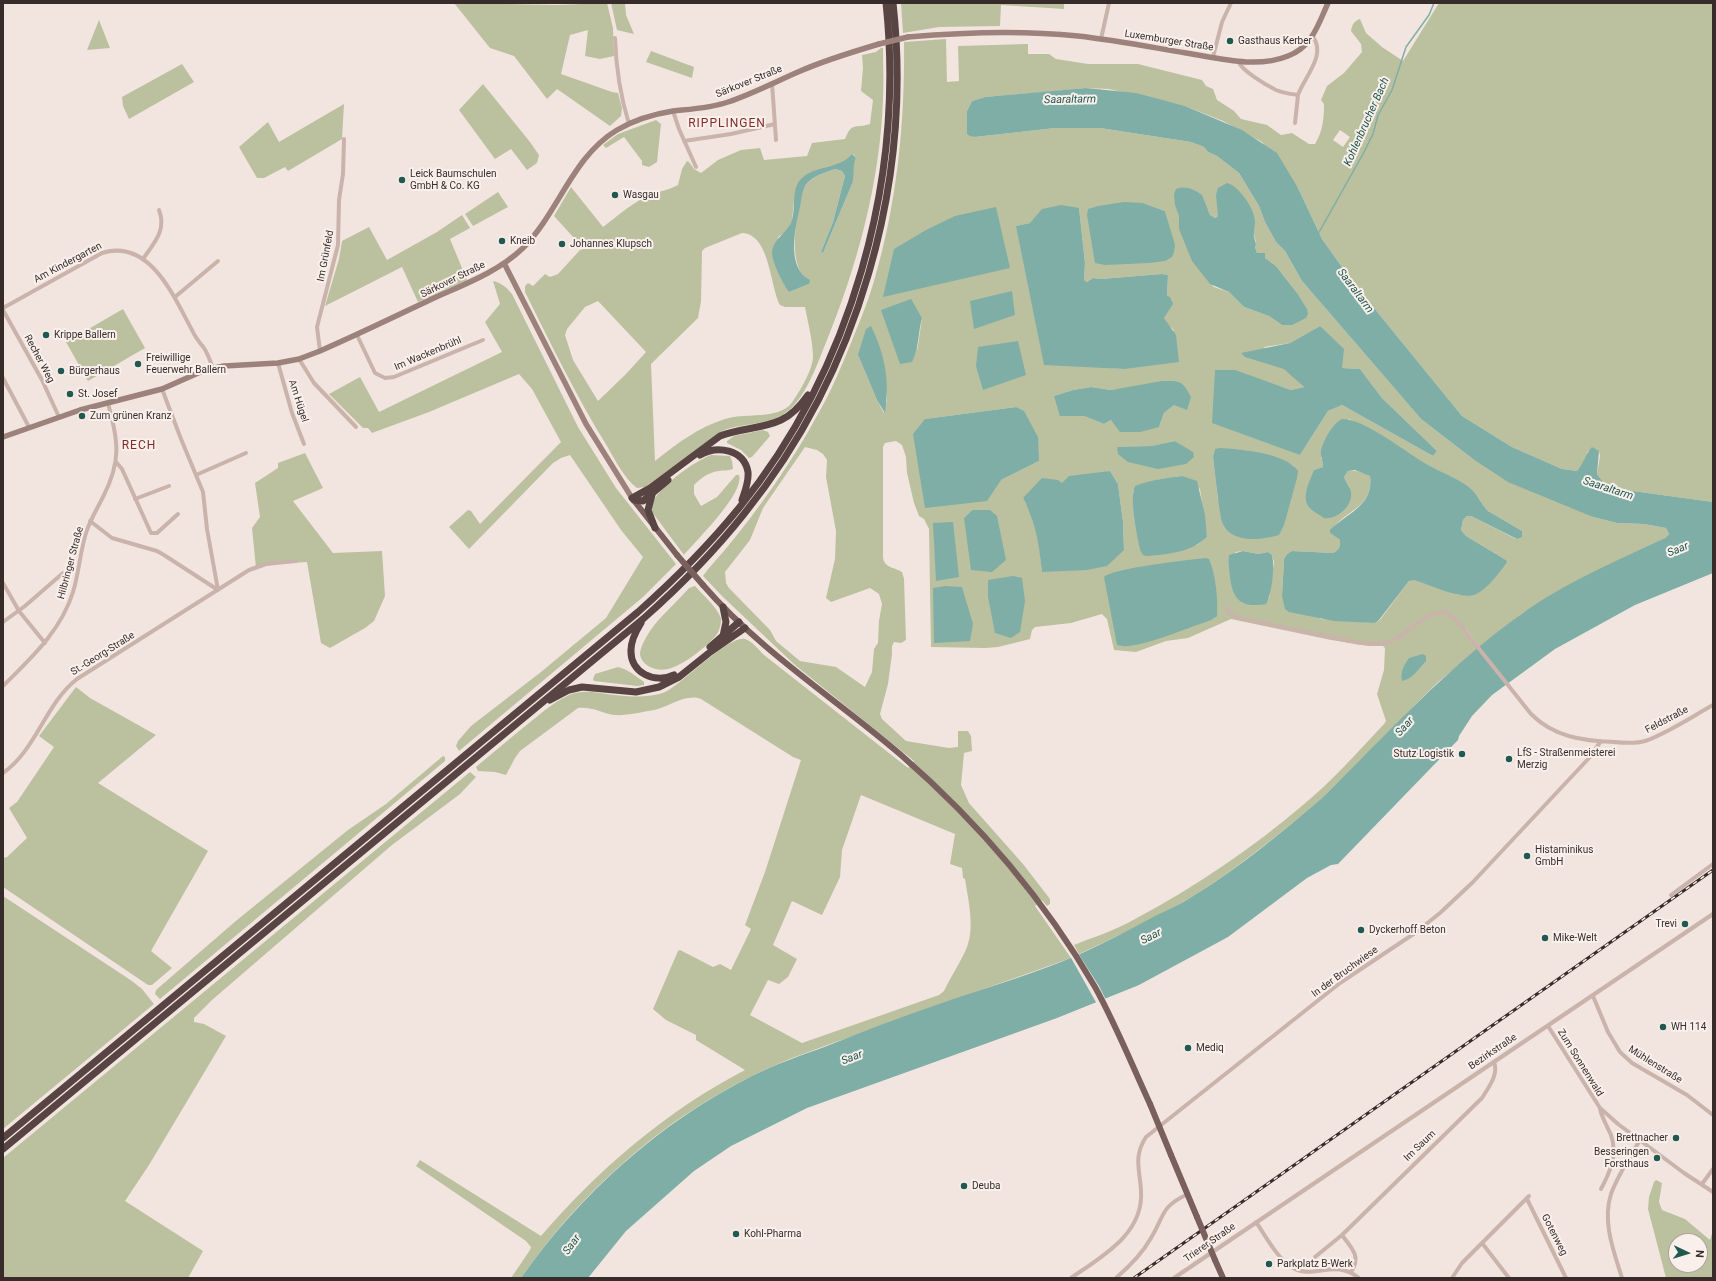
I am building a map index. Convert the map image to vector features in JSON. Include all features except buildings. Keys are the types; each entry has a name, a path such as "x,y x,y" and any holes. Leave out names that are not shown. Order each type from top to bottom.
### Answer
{"highway":[{"path":"3,1138 662,591 704,549 739,508 781,449 817,384 852,301 868,247 878,200 888,114 889,54 886,3"},
{"path":"3,1149 642,619 708,556 745,513 787,453 819,398 850,328 876,247 892,156 897,87 893,3"},
{"path":"633,499 720,436 731,432 773,424 782,420 798,407 817,384"},
{"path":"633,499 643,501 701,455 710,450 722,449 739,457 748,470 748,483 739,508"},
{"path":"652,495 648,510 655,528"},
{"path":"723,607 726,622 723,636"},
{"path":"642,619 632,642 632,658 642,674 656,679 665,679 676,674 739,622"},
{"path":"540,704 569,690 582,687 597,687 632,692 648,691 659,687 679,677 709,653 745,628"}],"main road":[{"name":"Luxemburger Straße","path":"908,37 977,32 1058,34 1101,39 1238,61 1268,61 1286,57 1300,50 1313,37 1328,3"},
{"name":"Särkover Straße","path":"3,436 59,416 162,389 197,373 213,368 278,363 299,359 320,351 479,278 504,263 523,247 536,232 572,176 594,148 605,138 628,124 656,114 719,105 812,66 854,51 908,37"},
{"path":"504,263 589,430 633,499 677,555 723,607 745,628 793,669 911,764 970,821 1012,868 1063,935 1095,988 1126,1049 1223,1278"}],"street":[{"path":"1101,39 1109,3"},
{"path":"1213,57 1222,22 1231,3"},
{"path":"1295,123 1298,95 1315,60 1316,43 1313,37"},
{"path":"615,38 619,85 628,124"},
{"path":"1238,61 1243,68 1276,90 1298,95"},
{"path":"772,83 776,140"},
{"path":"673,111 684,141 696,167"},
{"path":"684,141 731,134 775,124"},
{"name":"Im Grünfeld","path":"320,351 317,335 318,321 338,245 338,206 343,174 344,139"},
{"path":"143,259 161,231 162,221 159,210"},
{"name":"Am Kindergarten","path":"3,309 102,253 108,251 122,251 143,259 164,281 175,297 197,341 205,350 213,368"},
{"path":"175,297 218,261"},
{"name":"Recher Weg","path":"3,309 42,380 59,416"},
{"name":"Im Wackenbrühl","path":"356,335 375,374 385,378 394,377 482,340"},
{"path":"299,359 314,383 356,426"},
{"name":"Am Hügel","path":"278,363 292,413 304,444"},
{"path":"3,378 29,427"},
{"path":"162,389 205,500 207,529 218,590"},
{"name":"Hilbringer Straße","path":"3,686 44,643 59,622 69,602 75,585 83,542 90,521 111,481 116,462 117,443 108,403"},
{"path":"196,475 246,453"},
{"path":"116,462 122,470 151,533 157,533 178,514"},
{"path":"135,499 169,486"},
{"path":"90,521 112,538 147,548 164,555 218,590"},
{"name":"St.-Georg-Straße","path":"3,773 29,746 57,700 74,682 258,566 271,563 296,561"},
{"path":"3,622 19,611 63,573"},
{"path":"3,583 19,611 44,643"},
{"name":"Feldstraße","path":"1227,608 1230,614 1238,618 1338,639 1376,644 1386,643 1436,612 1446,612 1452,615 1540,723 1571,738 1602,742 1633,743 1645,740 1713,705"},
{"name":"In der Bruchwiese","path":"1071,1278 1115,1247 1125,1237 1132,1226 1140,1205 1141,1193 1137,1157 1139,1148 1146,1138 1345,979 1415,933 1440,913 1472,883 1590,757 1602,742"},
{"path":"1671,894 1713,864"},
{"name":"Bezirkstraße","path":"1256,1222 1713,914"},
{"name":"Mühlenstraße","path":"1593,996 1608,1032 1620,1052 1632,1063 1687,1095 1713,1115"},
{"name":"Zum Sonnenwald","path":"1548,1026 1600,1108 1613,1141 1614,1150 1611,1170 1601,1189"},
{"name":"Im Saum","path":"1315,1256 1342,1234 1482,1098 1496,1072 1494,1062"},
{"name":"Zum Sonnenwald","path":"1600,1108 1640,1140 1713,1192"},
{"path":"1622,1278 1610,1235 1608,1219 1610,1201 1618,1180 1640,1140"},
{"path":"1702,1184 1713,1169"},
{"path":"1116,1278 1129,1267 1145,1248 1170,1204 1188,1194"},
{"name":"Gotenweg","path":"1452,1278 1462,1263 1528,1198 1566,1278"},
{"path":"1256,1222 1284,1260 1294,1268 1307,1271 1338,1268 1352,1272 1359,1278"},
{"name":"Trierer Straße","path":"1174,1278 1256,1222"},
{"path":"1342,1234 1356,1258 1355,1266 1352,1272"},
{"path":"1482,1243 1509,1278"},
{"path":"1077,1273 1081,1278"}],"green space":[{"path":"454,3 558,5 607,3 613,28 614,56 600,59 585,56 588,30 570,35 561,74 618,93 622,108 621,116 610,126 557,89 547,99 514,56 490,48"},
{"path":"611,3 625,3 626,15 634,34 617,30"},
{"path":"901,3 1064,3 1064,9 1001,5 1000,26 939,27 903,33"},
{"path":"1439,3 1713,3 1713,502 1618,489 1605,485 1597,474 1600,456 1599,451 1588,451 1584,463 1577,471 1562,469 1512,447 1462,416 1352,281 1322,239 1298,188 1262,142 1223,121 1185,106 1109,89 1086,88 985,97 972,101 967,111 967,133 975,137 1055,128 1100,128 1191,142 1204,147 1208,152 1217,156 1239,173 1259,206 1265,222 1276,242 1285,251 1302,281 1421,419 1473,459 1593,517 1617,523 1644,524 1666,528 1669,534 1665,538 1523,613 1480,647 1466,629 1463,631 1478,649 1437,683 1322,798 1307,811 1243,861 1193,896 1123,934 1079,954 1074,945 1128,923 1201,880 1263,837 1314,796 1335,776 1386,721 1377,694 1384,670 1385,648 1383,646 1370,646 1331,640 1231,619 1188,638 1166,641 1136,652 1114,650 1107,619 1102,614 1071,623 1035,627 1032,630 1030,639 998,647 931,647 929,529 924,519 919,516 914,503 907,473 906,457 902,445 896,441 885,443 883,447 883,557 887,565 902,572 904,579 906,640 901,643 894,642 892,646 888,684 880,714 882,719 906,741 949,748 958,747 958,731 968,731 971,736 972,751 964,753 961,785 969,803 1023,864 1050,899 1050,904 1047,906 1042,900 1035,906 1071,958 822,1047 766,1069 718,1094 685,1115 624,1162 595,1189 569,1217 521,1278 511,1278 530,1250 531,1247 526,1241 416,1166 420,1160 541,1236 586,1188 635,1143 688,1104 745,1070 696,1040 696,1035 666,1020 653,1009 678,951 680,950 713,967 720,964 731,970 751,929 745,925 765,872 801,760 793,757 701,699 689,698 654,710 624,715 614,715 592,709 578,708 520,751 506,775 495,772 478,771 476,767 546,709 569,695 580,692 634,697 659,694 673,687 718,651 738,640 745,639 908,768 914,761 795,665 703,576 750,519 808,432 832,388 866,305 882,252 894,192 903,103 904,42 946,39 947,82 959,81 958,46 1028,44 1028,54 1049,54 1056,59 1088,64 1138,64 1202,80 1206,86 1213,89 1217,100 1234,111 1241,119 1267,125 1281,135 1292,133 1309,144 1315,144 1318,139 1323,119 1324,104 1321,100 1327,86 1344,73 1362,52 1361,44 1351,31 1355,22 1360,19 1366,33 1382,47 1403,61","holes":["1340,130 1350,137 1343,147 1333,140","1143,203 1165,211 1174,245","1079,208 1085,263 1084,280 1087,282 1093,278 1101,279 1162,274 1168,275 1167,296 1172,304 1164,318 1168,325 1174,330 1124,369 1109,368 1016,226","1208,210 1210,215 1214,218 1218,216 1253,232 1257,253 1265,256 1265,258 1276,266 1297,293 1282,325 1269,316 1244,307 1229,292 1214,287 1207,280 1179,216","918,312 922,318 917,352","1320,326 1342,368 1360,369 1382,398 1437,451 1433,456 1342,405 1328,411 1300,455 1256,378 1291,390 1304,387 1264,347 1290,343","858,355 886,385 887,400 884,413","1091,387 1111,390 1136,387 1174,405 1164,413 1159,427 1111,420 1104,424 1084,416 1054,396 1073,390","1016,407 1039,461 1001,480 925,419","1349,419 1379,435 1428,466 1469,487 1488,511 1522,531 1516,539 1471,516 1467,516 1463,520 1461,530 1466,536 1506,560 1506,562 1459,595 1414,579 1409,581 1380,620 1375,623 1321,619 1282,596 1284,559 1287,554 1292,551 1333,553 1337,550 1340,546 1340,540 1330,533 1342,519 1363,503 1370,487 1370,476 1365,473 1348,471 1344,477 1350,488 1314,470 1323,467 1324,462 1321,458","1175,441 1183,446 1117,447 1151,446","805,447 817,450 823,454 827,460 826,477 836,531 835,559 826,598 831,602 870,588 879,594 882,604 879,621 878,643 874,649 872,672 865,687 836,667 800,661 776,641 770,630 729,588 726,583 725,572 750,540 763,508","1215,449 1236,449 1256,452 1294,466 1218,500 1213,456","1110,471 1118,484 1123,522 1124,550 1042,572 1039,543 1032,517 1023,498 1062,483","1182,476 1200,489 1207,537 1197,545 1140,550 1134,517 1133,491 1145,484 1162,479","972,510 990,510 964,518","1243,551 1258,554 1268,552 1272,555 1274,562 1269,599 1235,552","861,795 955,834 950,864 962,868 963,878 965,879 971,922 969,939 959,964 944,991 939,995 802,1043 750,1015 768,980 779,984 788,977 797,959 773,945 792,901 822,915 840,877 842,850"]},
{"path":"99,20 110,48 87,50"},
{"path":"883,48 883,93 881,130 872,193 857,255 837,315 806,389 795,404 782,415 766,421 724,430 645,487 637,488 632,484 620,468 585,408 525,292 525,286 528,283 533,286 545,274 550,277 558,274 580,250 584,249 554,216 571,187 603,227 643,198 678,185 682,169 687,161 694,169 701,173 718,160 741,150 760,148 764,160 807,156 812,143 845,139 852,128 870,124 873,100 861,91 863,68 862,55 876,52","holes":["853,154 856,158 853,163 852,184 823,253 821,252 833,222 845,176 842,171 835,169 815,177 805,186 797,215 795,247 799,268 809,284 789,292 778,237 787,231 792,221 794,200 816,170 843,163","742,233 751,236 758,242 764,251 768,262 780,305 785,307 805,307 812,346 812,363 801,389 787,408 774,413 731,417 715,422 671,448 655,461 651,364 698,318 701,301 702,251 705,248","598,301 646,352 598,401 573,360 565,335 567,329 585,307"]},
{"path":"651,51 694,67 692,78 646,62"},
{"path":"182,64 194,82 129,119 123,106 122,97"},
{"path":"483,84 539,155 537,163 527,170 511,149 495,159 459,110"},
{"path":"344,104 342,139 288,171 285,167 264,178 257,178 239,147 268,122 279,142"},
{"path":"656,120 661,124 657,162 649,167 642,165 642,161 624,137 606,148 603,145 618,134"},
{"path":"498,192 508,207 473,226 465,214"},
{"path":"462,215 470,228 450,239 467,280 418,302 402,267 325,306 339,259 342,241 369,227 387,260 437,232"},
{"path":"493,281 504,286 512,294 578,427 616,488 676,564 643,597 459,751 456,746 458,741 471,726 541,672 606,618 643,557 621,530 570,455 553,463 469,549 449,527 468,510 471,511 480,524 561,442 532,389 519,374 429,412 372,433 368,428 363,428 329,394 360,377 379,412 502,352 485,322 500,304"},
{"path":"123,309 145,348 88,381 66,342"},
{"path":"763,430 768,432 770,436 752,457 749,458 741,450 727,443 727,441 734,436"},
{"path":"305,453 323,488 293,501 333,553 382,551 385,596 374,621 365,628 330,648 321,643 307,562 271,564 256,568 252,528 260,517 255,483 278,468 278,463"},
{"path":"711,455 730,456 733,469 709,474 694,485 694,494 701,506 717,497 736,475 739,475 739,483 735,493 727,505 684,555 652,512 651,506 668,483 695,463"},
{"path":"695,586 714,606 720,615 721,623 717,634 702,649 681,664 664,670 655,669 646,665 641,658 640,653 645,639 663,615 689,588"},
{"path":"618,667 635,675 644,682 644,685 637,686 594,681 593,679 595,674"},
{"path":"76,687 90,698 156,735 98,783 208,851 151,951 172,968 152,985 148,985 3,887 3,858 7,857 27,838 9,808 17,802 54,747 39,736"},
{"path":"443,756 445,757 445,761 160,999 155,994 156,990 237,920 348,830 386,804"},
{"path":"470,772 476,777 460,794 392,845 212,1000 194,1018 194,1022 204,1024 226,1036 149,1165 125,1201 203,1251 188,1278 3,1278 3,1158"},
{"path":"3,896 132,981 142,989 154,1004 3,1129"},
{"path":"1656,1180 1662,1183 1659,1202 1662,1210 1685,1219 1702,1233 1668,1233 1668,1273 1708,1273 1708,1238 1710,1240 1713,1230 1713,1278 1666,1278 1648,1209 1649,1197 1654,1182"}],"water":[{"path":"1086,88 1136,93 1185,106 1242,130 1277,153 1298,188 1322,239 1352,281 1462,416 1512,447 1562,469 1577,471 1592,447 1599,451 1597,474 1605,485 1618,489 1713,502 1713,573 1635,605 1555,649 1492,695 1472,716 1458,740 1338,864 1331,865 1307,878 1228,937 1139,985 1057,1018 807,1108 731,1146 694,1171 626,1231 588,1278 521,1278 569,1217 596,1189 654,1138 685,1115 718,1094 770,1068 911,1014 1061,962 1107,941 1184,902 1243,862 1322,798 1419,701 1469,655 1495,634 1523,613 1557,591 1592,572 1665,538 1669,534 1666,528 1644,524 1617,523 1593,517 1508,482 1473,459 1421,419 1302,281 1285,251 1276,242 1265,222 1259,206 1239,173 1217,156 1208,152 1204,147 1191,142 1100,128 1055,128 975,137 967,134 967,111 972,101 985,97"},
{"path":"852,154 856,158 852,184 823,253 821,252 833,222 845,176 842,171 835,169 815,177 805,186 796,226 794,247 798,266 802,274 810,280 809,284 789,292 778,273 772,253 775,243 790,225 792,220 795,193 798,183 807,174 841,163"},
{"path":"1227,183 1232,185 1241,193 1252,211 1255,222 1254,235 1257,253 1265,253 1265,258 1276,266 1297,293 1307,309 1308,314 1306,318 1292,325 1282,325 1269,316 1244,307 1229,292 1210,284 1192,261 1179,229 1179,216 1175,205 1174,194 1176,189 1183,187 1189,188 1202,195 1210,215 1215,218 1218,216 1216,195 1218,188"},
{"path":"1124,202 1143,203 1165,211 1175,245 1172,257 1165,261 1149,263 1105,265 1095,263 1087,215 1088,209"},
{"path":"1061,205 1079,208 1085,263 1084,280 1087,282 1093,278 1101,279 1162,274 1168,275 1167,296 1170,297 1173,304 1164,318 1176,335 1179,362 1124,369 1044,365 1016,226 1030,223 1042,209"},
{"path":"996,207 1010,268 883,297 894,249 926,230 955,216"},
{"path":"1012,291 1015,315 974,329 970,301"},
{"path":"911,299 922,318 916,351 912,362 900,364 881,310"},
{"path":"871,326 880,347 885,368 887,390 885,413 877,400 858,355 866,329"},
{"path":"1320,326 1344,349 1342,368 1360,369 1382,398 1437,451 1433,456 1342,405 1328,411 1300,455 1212,423 1215,370 1235,370 1291,390 1304,387 1284,369 1245,357 1241,353 1290,343"},
{"path":"1018,341 1026,375 983,390 976,366 978,347"},
{"path":"1162,381 1173,381 1183,384 1191,397 1187,410 1174,405 1164,413 1159,427 1140,432 1120,432 1111,420 1104,424 1084,416 1060,416 1054,396 1073,390 1091,387 1111,390"},
{"path":"1016,407 1024,411 1038,437 1039,461 1001,480 987,501 925,508 913,434 925,419"},
{"path":"1342,419 1351,420 1374,430 1419,460 1469,487 1488,511 1522,531 1522,537 1517,539 1471,516 1467,516 1463,520 1461,530 1466,536 1507,562 1501,571 1483,590 1474,595 1467,596 1452,593 1414,580 1409,581 1379,620 1375,623 1334,621 1289,612 1285,609 1282,596 1284,559 1287,554 1292,551 1335,552 1339,548 1340,540 1330,533 1330,530 1358,508 1368,495 1370,476 1355,470 1348,471 1344,477 1351,492 1351,497 1347,507 1339,514 1334,517 1324,518 1310,508 1307,503 1307,488 1314,470 1323,467 1321,453 1324,442 1335,424"},
{"path":"1175,441 1193,452 1194,457 1186,464 1158,469 1128,462 1118,454 1117,447 1151,446"},
{"path":"1215,449 1239,449 1274,456 1292,465 1298,471 1284,525 1279,535 1256,539 1240,538 1227,530 1222,523 1213,456"},
{"path":"1110,471 1118,484 1123,522 1124,550 1107,566 1087,570 1042,572 1036,534 1031,516 1023,498 1042,478 1058,480 1062,483 1069,476"},
{"path":"1182,476 1197,481 1205,515 1207,537 1186,550 1147,556 1143,555 1140,550 1134,517 1133,492 1135,486 1164,478"},
{"path":"972,510 990,510 997,516 1006,560 992,572 971,570 964,518"},
{"path":"953,522 959,577 936,581 933,523"},
{"path":"1243,551 1258,554 1268,552 1272,555 1272,580 1270,594 1266,604 1245,604 1236,597 1231,585 1229,555"},
{"path":"1206,558 1209,559 1215,580 1217,616 1211,620 1149,642 1136,645 1117,645 1104,577 1136,568"},
{"path":"1013,576 1022,578 1025,601 1020,632 1011,638 995,633 988,597 988,580"},
{"path":"945,586 962,587 973,624 970,641 934,643 933,588"},
{"path":"1423,654 1426,656 1426,661 1412,676 1402,681 1403,669 1409,658"}],"pier":[{"path":"1078,953 1106,1000 1097,1004 1070,956"}],"waterway":[{"name":"Kohlenbrucher Bach","path":"1318,234 1373,134 1378,115 1392,90 1406,47 1429,15 1434,3"}],"railway":[{"path":"1134,1278 1713,870"}],"place":[{"name":"Gasthaus Kerber","path":"1230,41"},
{"name":"Leick Baumschulen GmbH & Co. KG","path":"402,180"},
{"name":"Wasgau","path":"615,195"},
{"name":"Kneib","path":"502,241"},
{"name":"Johannes Klupsch","path":"562,244"},
{"name":"Krippe Ballern","path":"46,335"},
{"name":"Freiwillige Feuerwehr Ballern","path":"138,364"},
{"name":"Bürgerhaus","path":"61,371"},
{"name":"St. Josef","path":"70,394"},
{"name":"Zum grünen Kranz","path":"82,416"},
{"name":"Stutz Logistik","path":"1462,754"},
{"name":"LfS - Straßenmeisterei Merzig","path":"1509,759"},
{"name":"Histaminikus GmbH","path":"1527,856"},
{"name":"Trevi","path":"1685,924"},
{"name":"Dyckerhoff Beton","path":"1361,930"},
{"name":"Mike-Welt","path":"1545,938"},
{"name":"WH 114","path":"1663,1027"},
{"name":"Mediq","path":"1188,1048"},
{"name":"Brettnacher","path":"1676,1138"},
{"name":"Besseringen Forsthaus","path":"1657,1158"},
{"name":"Deuba","path":"964,1186"},
{"name":"Kohl-Pharma","path":"736,1234"},
{"name":"Parkplatz B-Werk","path":"1269,1264"}],"district":[{"name":"RIPPLINGEN","path":"727,124"},
{"name":"RECH","path":"139,446"}],"water label":[{"name":"Saaraltarm","path":"1070,100"},
{"name":"Saaraltarm","path":"1355,291"},
{"name":"Saaraltarm","path":"1608,489"},
{"name":"Saar","path":"1678,550"},
{"name":"Saar","path":"1405,727"},
{"name":"Saar","path":"1151,937"},
{"name":"Saar","path":"852,1058"},
{"name":"Saar","path":"572,1245"}]}
